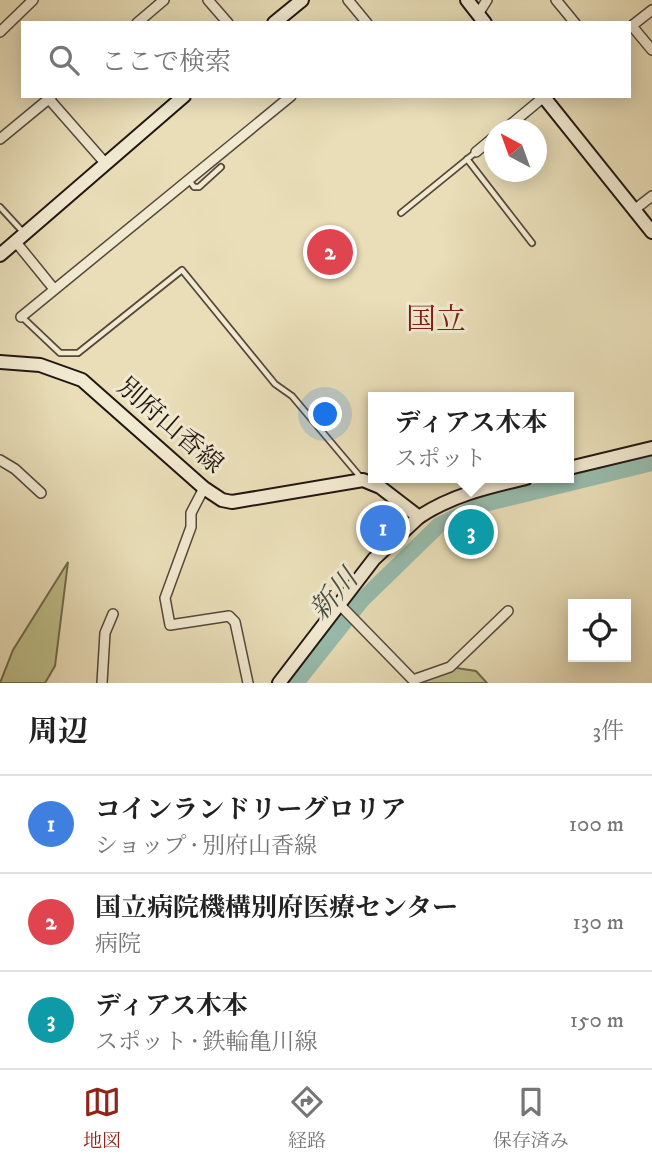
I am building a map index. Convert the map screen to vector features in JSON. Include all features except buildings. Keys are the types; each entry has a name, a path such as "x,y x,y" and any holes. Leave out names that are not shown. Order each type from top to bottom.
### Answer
{"main road":[{"path":"276,21 302,0"},
{"path":"467,0 482,18"},
{"path":"0,255 182,98"},
{"path":"545,98 652,232"},
{"name":"別府山香線","path":"7,362 40,365 82,380 204,488 222,500 232,502 363,480"},
{"path":"574,467 652,448"},
{"path":"363,480 368,482"},
{"path":"372,483 380,486 419,517"},
{"path":"279,683 374,559 419,517 439,503 507,483"}],"street":[{"path":"0,32 33,0"},
{"path":"139,21 152,4 164,0"},
{"path":"208,0 226,21"},
{"path":"348,0 364,21"},
{"path":"482,18 487,0"},
{"path":"556,0 573,21"},
{"path":"652,10 631,27 652,50"},
{"path":"0,139 51,98 106,164"},
{"path":"21,317 289,98"},
{"path":"517,119 543,98"},
{"path":"476,152 484,146"},
{"path":"634,210 652,196"},
{"path":"20,238 54,289"},
{"path":"0,354 7,362"},
{"path":"0,460 41,493"},
{"path":"204,488 191,513 191,527 165,598 170,625 229,617 235,622 248,683"},
{"path":"339,604 413,680 450,667 508,611"},
{"path":"102,683 105,633 113,614"}],"lane":[{"path":"401,212 476,152"},
{"path":"467,159 533,243"},
{"path":"188,179 194,187 199,187 222,167"},
{"path":"0,207 20,238"},
{"path":"21,317 51,347 61,353 78,354 182,270 275,384 292,396 363,480"}],"green space":[{"path":"68,562 55,666 45,683 0,683 13,650"},
{"path":"450,667 476,671 487,683 411,683"}],"waterway":[{"name":"新川","path":"574,482 652,463"},
{"name":"新川","path":"296,683 362,600 439,525 480,505 570,483"}],"place":[{"name":"国立病院機構別府医療センター","path":"330,252"},
{"name":"コインランドリーグロリア","path":"383,528"},
{"name":"ディアス木本","path":"471,532"}],"district":[{"name":"国立","path":"436,320"}]}
